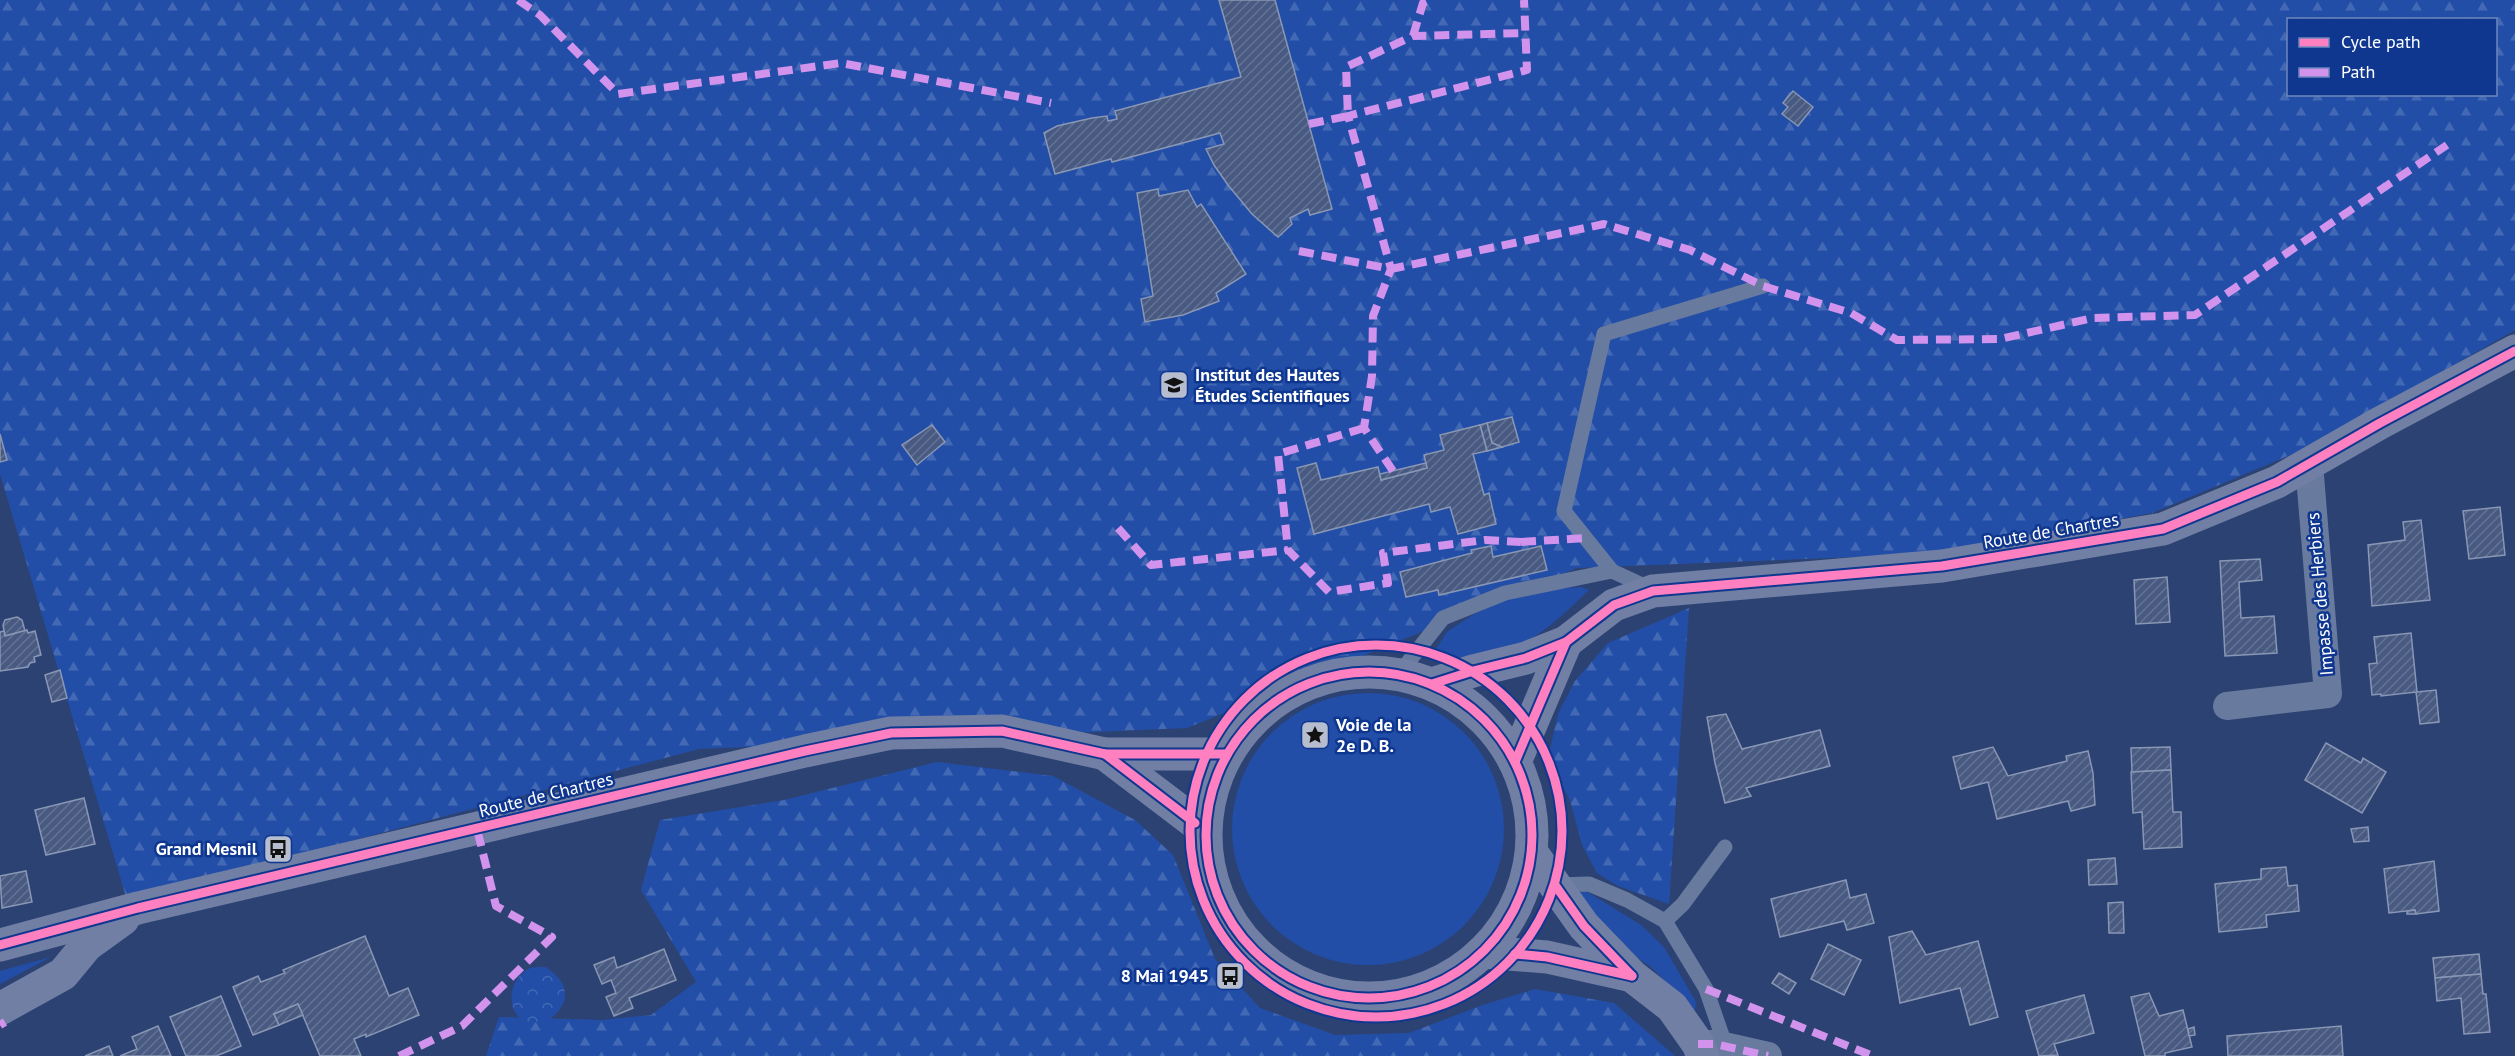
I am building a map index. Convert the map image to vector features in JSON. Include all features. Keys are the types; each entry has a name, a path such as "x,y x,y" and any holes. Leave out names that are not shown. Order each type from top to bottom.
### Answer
{"main road":[{"name":"Route de Chartres","path":"1432,684 1526,658 1566,642 1614,605 1653,591 1942,566 2163,529 2277,482 2515,351"},
{"name":"Route de Chartres","path":"1515,762 1566,642"},
{"path":"1348,673 1398,675 1432,684 1466,704 1494,729 1515,762 1530,806 1532,853 1516,906 1484,952 1449,978 1409,994 1366,999 1323,992 1284,975 1250,948 1224,913 1209,873 1205,831 1211,791 1227,754 1258,715 1300,687 1348,673"},
{"name":"Route de Chartres","path":"0,945 138,908 805,751 891,734 1002,731 1105,754 1227,754"},
{"name":"Route de Chartres","path":"1105,754 1205,831"},
{"path":"1532,853 1584,926 1632,976 1672,1007 1709,1049"},
{"path":"0,1009 63,974 87,945 138,908"},
{"path":"1484,952 1547,957 1632,976"}],"street":[{"name":"Impasse des Herbiers","path":"2227,706 2328,694 2309,464"},
{"path":"1709,1049 1768,1056"}],"lane":[{"path":"1653,591 1612,571 1564,511 1604,334 1762,286"},
{"path":"1398,675 1443,618 1505,593 1612,571"},
{"path":"1665,921 1683,904 1725,847"},
{"path":"1555,885 1589,884 1627,900 1665,921 1706,989 1709,1049"}],"green space":[{"name":"Institut des Hautes Études Scientifiques","path":"0,0 2515,0 2515,330 2314,445 2152,513 1930,554 1577,568 1187,728 699,749 127,900 0,474"},
{"path":"1581,587 1589,590 1557,620 1520,646 1479,659 1458,657 1436,649 1447,632 1474,614 1503,601 1540,590"},
{"path":"1689,608 1669,904 1618,886 1597,873 1582,845 1570,800 1548,758 1558,714 1575,681 1608,643"},
{"path":"1355,693 1381,693 1420,703 1444,716 1464,733 1481,753 1494,777 1502,802 1504,829 1502,856 1494,881 1481,905 1464,925 1444,942 1420,955 1395,963 1355,965 1328,959 1304,949 1282,934 1263,915 1248,893 1238,869 1232,842 1232,816 1238,789 1248,765 1263,743 1282,724 1304,709 1328,699"},
{"path":"937,762 1053,776 1135,820 1173,855 1215,959 1260,1008 1335,1035 1409,1033 1480,1006 1535,989 1614,1003 1675,1056 486,1056 499,1017 602,1020 651,1015 696,982 641,890 660,820 784,800"},
{"path":"1586,891 1641,925 1664,947 1696,1002 1695,1011 1650,966 1611,942 1578,893"},
{"path":"51,957 0,984 0,971"},
{"path":"546,967 562,983 565,992 563,1003 549,1019 536,1023 525,1021 513,1008 511,997 513,987 528,969"}],"building":[{"path":"1219,0 1275,0 1332,209 1310,215 1308,209 1290,218 1292,224 1278,237 1252,214 1214,165 1206,149 1224,144 1220,133 1112,162 1111,159 1055,174 1044,133 1057,126 1092,118 1107,116 1108,121 1117,119 1115,111 1241,77"},
{"path":"1793,91 1813,107 1798,126 1782,114 1788,107 1783,103"},
{"path":"1158,189 1159,196 1188,190 1197,207 1201,204 1246,274 1216,293 1219,301 1183,315 1145,322 1141,299 1153,296 1137,193"},
{"path":"1512,417 1519,442 1502,447 1492,443 1487,423"},
{"path":"1487,423 1492,443 1502,447 1487,451 1480,425"},
{"path":"932,425 945,442 917,465 902,445"},
{"path":"1480,425 1487,451 1473,454 1484,495 1489,493 1496,524 1458,534 1450,507 1431,512 1429,504 1314,534 1297,468 1316,463 1321,480 1378,467 1381,480 1427,468 1424,455 1444,450 1440,435"},
{"path":"0,434 7,460 0,462"},
{"path":"1426,463 1427,468 1381,480 1380,474"},
{"path":"2500,507 2505,555 2469,559 2463,511"},
{"path":"2421,520 2430,600 2372,606 2368,545 2405,540 2403,522"},
{"path":"1491,546 1493,557 1541,546 1547,570 1439,595 1438,590 1406,597 1400,572"},
{"path":"2260,559 2262,580 2239,582 2241,618 2274,616 2277,653 2225,656 2220,561"},
{"path":"2167,577 2170,622 2136,624 2134,580"},
{"path":"17,617 22,620 25,631 5,636 3,625 5,620"},
{"path":"27,630 28,633 35,631 41,655 34,657 35,662 30,663 28,667 0,671 0,632 4,631 5,636"},
{"path":"2411,633 2417,692 2436,690 2439,722 2420,724 2416,692 2372,695 2369,664 2377,663 2374,637"},
{"path":"60,670 67,698 52,702 45,675"},
{"path":"1726,714 1742,749 1820,730 1830,766 1746,788 1751,796 1725,803 1707,717"},
{"path":"2326,743 2361,763 2363,758 2386,772 2362,813 2305,780"},
{"path":"1993,747 2008,776 2067,761 2066,756 2088,751 2093,773 2095,805 2071,811 2068,801 1997,819 1988,782 1961,789 1953,757"},
{"path":"2170,747 2171,770 2132,772 2131,748"},
{"path":"2171,770 2173,812 2181,812 2182,847 2144,849 2142,812 2133,813 2131,772"},
{"path":"84,798 95,844 46,855 35,810"},
{"path":"2368,827 2369,841 2354,842 2351,829"},
{"path":"2115,858 2117,884 2089,885 2088,860"},
{"path":"2434,861 2439,911 2416,914 2415,910 2389,913 2384,869"},
{"path":"2286,867 2288,886 2297,885 2299,911 2266,915 2267,927 2219,932 2215,884 2261,879 2261,869"},
{"path":"26,871 32,902 2,908 0,876"},
{"path":"1846,880 1850,898 1866,894 1874,923 1847,930 1844,921 1780,937 1771,899"},
{"path":"2123,902 2124,933 2109,933 2108,903"},
{"path":"2415,910 2416,914 2407,914 2407,911"},
{"path":"1912,931 1926,955 1978,941 1998,1017 1970,1025 1960,988 1900,1003 1889,937"},
{"path":"365,936 389,996 408,988 419,1015 366,1037 366,1034 354,1039 361,1056 320,1056 298,1004 274,1014 279,1025 253,1035 233,987 258,976 261,982 285,973 283,970"},
{"path":"1828,944 1861,960 1844,995 1811,979"},
{"path":"664,949 676,980 629,998 633,1008 614,1016 606,997 616,993 611,980 602,984 594,965 614,957 617,968"},
{"path":"2479,954 2481,974 2435,978 2433,958"},
{"path":"1779,973 1796,983 1789,994 1772,983"},
{"path":"2481,974 2483,994 2486,994 2490,1032 2464,1034 2461,998 2437,1001 2435,978"},
{"path":"2149,993 2159,1016 2183,1010 2192,1047 2165,1053 2165,1056 2145,1056 2131,997"},
{"path":"2084,995 2094,1033 2054,1044 2058,1055 2039,1056 2026,1011"},
{"path":"221,996 241,1046 216,1056 186,1056 170,1017"},
{"path":"298,1004 303,1015 279,1025 274,1014"},
{"path":"158,1026 171,1056 120,1056 137,1049 132,1037"},
{"path":"2341,1026 2343,1056 2228,1056 2227,1036"},
{"path":"2194,1027 2195,1035 2189,1036 2188,1029"},
{"path":"109,1046 113,1056 85,1056"}],"marked path":[{"path":"518,0 540,15 618,94 841,63 1051,103"},
{"path":"1413,36 1423,3 1431,0"},
{"path":"1393,471 1364,428 1372,376 1373,316 1391,269 1348,116 1527,70 1524,0"},
{"path":"1309,124 1348,116 1346,67 1413,36 1525,33"},
{"path":"1299,251 1391,269 1604,224 1690,250 1763,286 1851,313 1897,340 2000,339 2093,318 2195,315 2447,145"},
{"path":"1364,428 1278,454 1288,550 1329,592 1388,583 1383,553 1485,540 1521,542 1523,550"},
{"path":"1118,528 1151,565 1288,550"},
{"path":"1521,542 1586,538"},
{"path":"399,1056 462,1026 552,937 496,906 477,829"},
{"path":"1706,989 1873,1056"},
{"path":"0,1025 5,1022"},
{"path":"1698,1044 1715,1044 1768,1056"}],"cycle path":[{"path":"1432,684 1526,658 1566,642 1614,605 1653,591 1942,566 2163,529 2277,482 2380,423 2515,351"},
{"path":"1515,762 1566,642"},
{"path":"1376,645 1412,648 1447,659 1479,676 1508,699 1531,728 1548,760 1559,795 1562,831 1559,867 1548,902 1531,934 1508,963 1479,986 1447,1003 1412,1014 1376,1017 1340,1014 1305,1003 1273,986 1244,963 1221,934 1204,902 1193,867 1190,831 1193,795 1204,760 1221,728 1244,699 1273,676 1305,659 1340,648 1376,645"},
{"path":"1369,672 1401,675 1431,685 1459,700 1484,720 1504,745 1519,773 1529,803 1532,835 1529,867 1519,897 1504,925 1484,950 1459,970 1431,985 1401,995 1369,998 1337,995 1307,985 1279,970 1254,950 1234,925 1219,897 1209,867 1206,835 1209,803 1219,773 1234,745 1254,720 1279,700 1307,685 1337,675 1369,672"},
{"path":"0,945 138,908 805,751 891,733 1002,731 1105,754 1227,754"},
{"path":"1105,754 1195,823"},
{"path":"1555,885 1584,926 1632,976"},
{"path":"1515,954 1547,957 1632,976"}],"place":[{"name":"Institut des Hautes Études Scientifiques","path":"1174,385"},
{"name":"Voie de la 2e D. B.","path":"1315,735"},
{"name":"Grand Mesnil","path":"278,849"},
{"name":"8 Mai 1945","path":"1230,976"}]}
